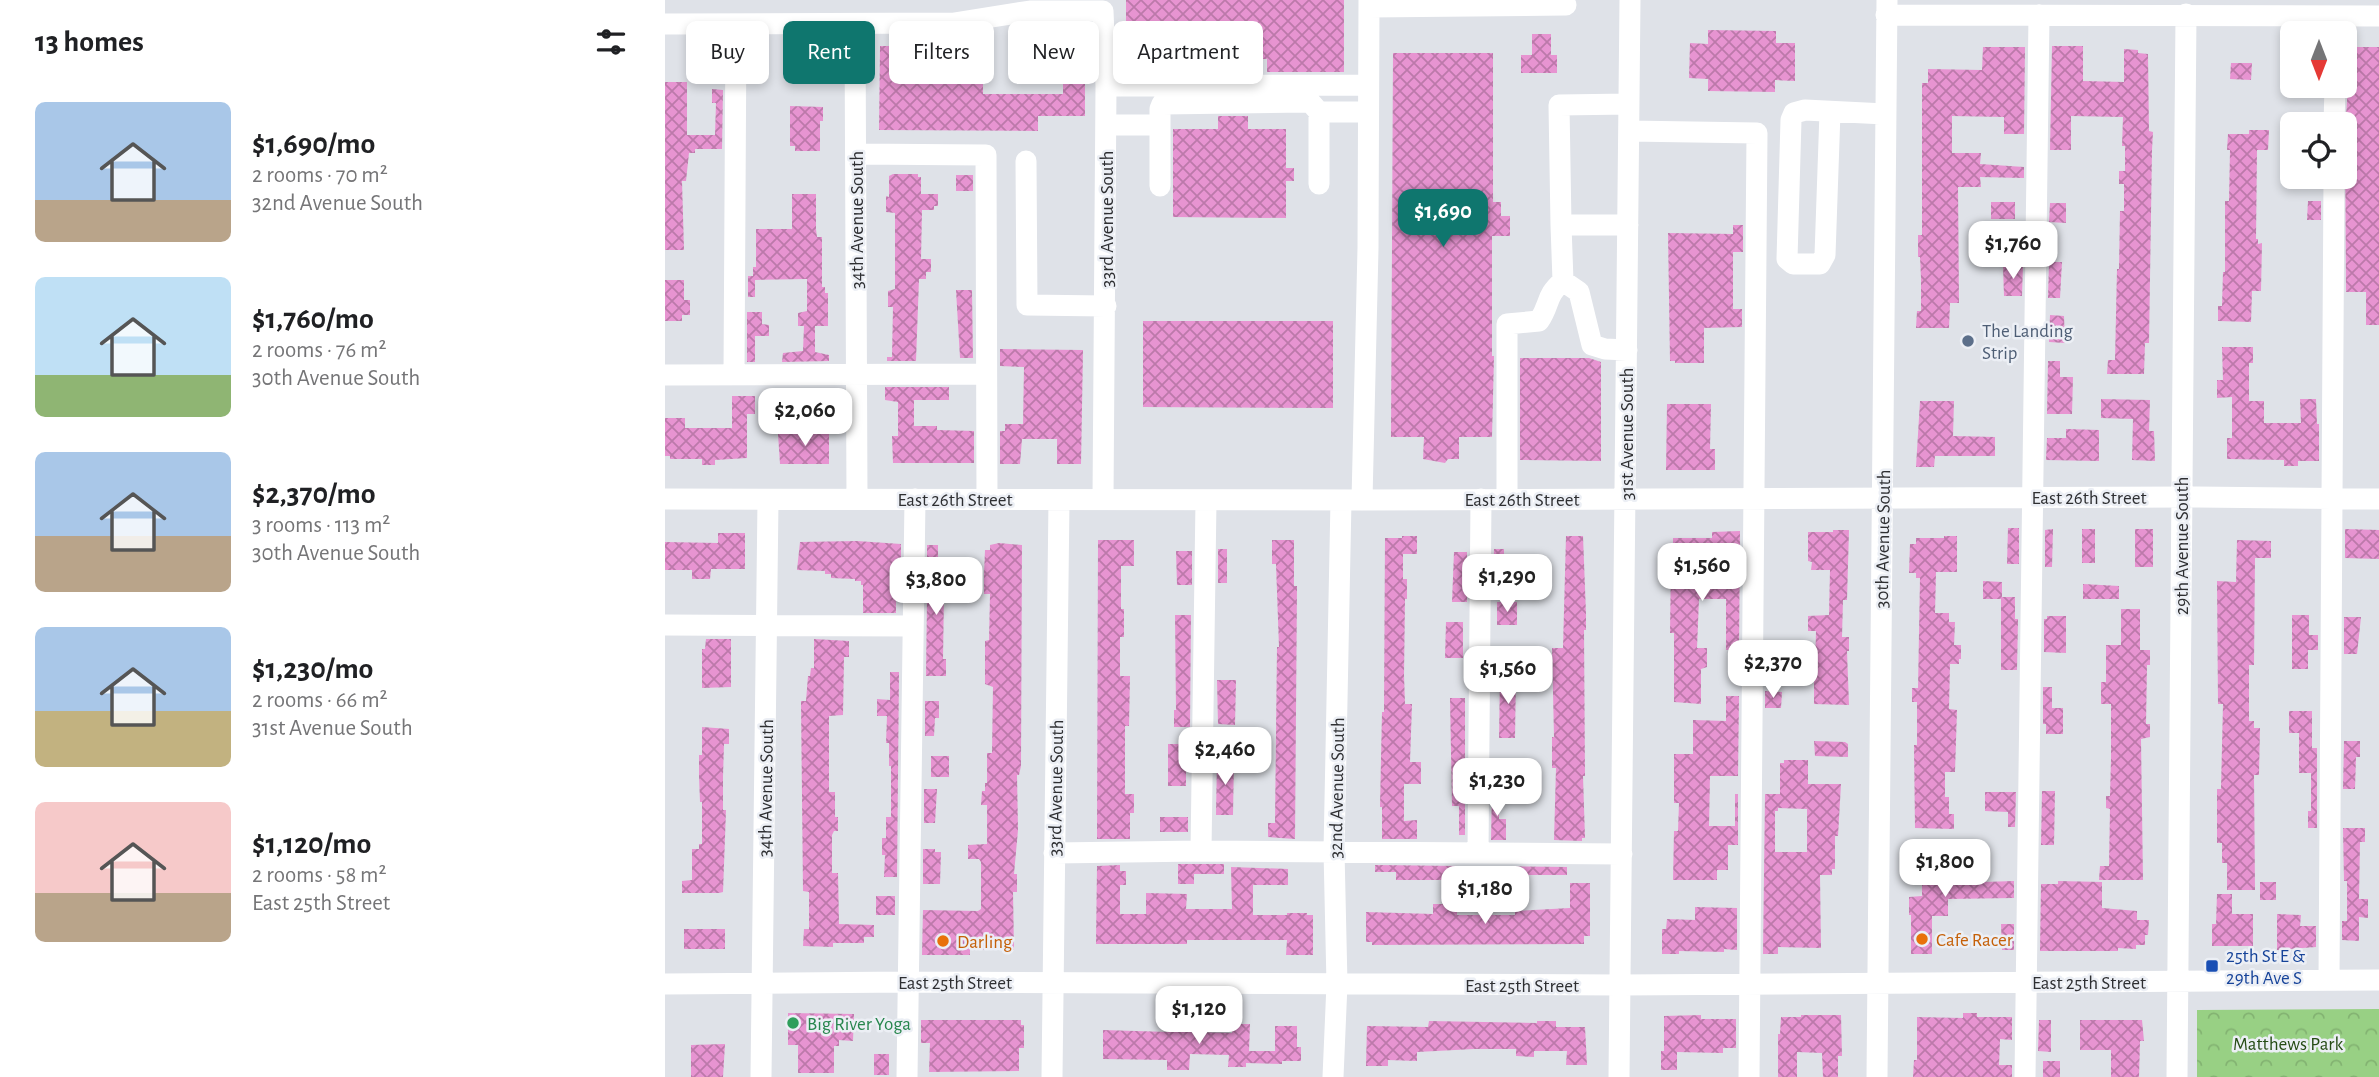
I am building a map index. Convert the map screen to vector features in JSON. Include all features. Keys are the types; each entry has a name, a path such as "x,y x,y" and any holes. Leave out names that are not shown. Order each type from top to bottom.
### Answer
{"street":[{"name":"31st Avenue South","path":"1619,1077 1630,0"},
{"path":"1369,3 1566,5"},
{"name":"32nd Avenue South","path":"1333,1077 1337,984 1334,850 1351,500 1368,248 1369,3"},
{"path":"875,25 954,23 1039,6 1097,12"},
{"path":"1887,8 2039,15 2186,14 2290,21"},
{"name":"30th Avenue South","path":"1877,1077 1887,8"},
{"name":"33rd Avenue South","path":"1097,12 1106,86 1103,499"},
{"name":"29th Avenue South","path":"2177,1077 2186,14"},
{"path":"2025,1077 2039,15"},
{"path":"2352,21 2379,16"},
{"path":"665,24 686,24"},
{"path":"734,374 736,84"},
{"name":"34th Avenue South","path":"856,84 857,499"},
{"path":"1106,86 1368,85"},
{"path":"1160,186 1160,108 1166,103 1311,103 1319,112 1319,184"},
{"path":"1563,281 1559,105 1629,104"},
{"path":"1831,112 1825,255 1820,264 1793,264 1787,259 1790,120 1794,113 1805,110 1885,114"},
{"path":"1319,112 1367,112"},
{"path":"1106,125 1160,125"},
{"path":"1629,131 1757,133 1749,1077"},
{"path":"856,153 986,155 987,499"},
{"path":"1026,161 1027,305 1106,306"},
{"path":"2329,980 2334,189"},
{"path":"1561,225 1628,225"},
{"path":"1563,281 1579,292 1592,345 1605,349 1627,349"},
{"path":"1507,499 1507,324 1539,321 1551,291 1563,281"},
{"path":"665,375 986,374"},
{"name":"East 26th Street","path":"665,499 2379,499"},
{"path":"907,1077 915,499"},
{"path":"1478,852 1481,499"},
{"name":"34th Avenue South","path":"761,1077 768,500"},
{"name":"33rd Avenue South","path":"1052,1077 1059,500"},
{"path":"1201,851 1206,500"},
{"path":"665,625 913,626"},
{"path":"1054,853 1334,850 1622,854"},
{"name":"East 25th Street","path":"665,984 907,982 1620,985 2379,980"}],"green space":[{"name":"Matthews Park","path":"2379,1009 2379,1077 2197,1077 2197,1010"}],"building":[{"path":"1126,0 1344,0 1344,72 1267,72 1267,59 1263,59 1263,21 1126,21"},
{"path":"1708,30 1776,31 1776,43 1795,43 1795,81 1775,80 1775,92 1708,91 1708,79 1689,78 1690,43 1708,44"},
{"path":"1532,34 1551,34 1551,55 1557,55 1557,73 1521,73 1521,55 1532,55"},
{"path":"880,46 889,46 889,84 983,84 983,94 1063,94 1063,84 1085,84 1085,116 1038,116 1038,131 879,130"},
{"path":"2052,46 2083,46 2083,81 2124,82 2124,49 2148,54 2149,131 2153,132 2149,343 2145,343 2144,374 2107,374 2108,360 2115,360 2120,211 2124,211 2124,184 2119,184 2119,171 2125,171 2123,117 2071,116 2071,150 2050,150"},
{"path":"1983,47 2025,47 2024,134 2004,134 2004,117 1952,116 1952,153 1981,153 1980,164 2024,167 2024,178 1980,177 1981,187 1958,187 1959,303 1950,303 1949,328 1916,328 1917,311 1921,311 1918,235 1922,235 1922,83 1928,83 1928,69 1982,70"},
{"path":"2357,47 2379,47 2379,325 2366,325 2366,292 2346,292 2345,189 2357,189 2357,112 2346,112 2347,98 2357,98"},
{"path":"1393,53 1493,53 1493,202 1501,202 1501,216 1510,216 1510,236 1492,236 1492,437 1459,437 1459,459 1448,459 1445,463 1423,459 1424,437 1391,437"},
{"path":"2231,63 2252,63 2251,80 2230,79"},
{"path":"665,82 687,84 687,135 715,135 716,103 712,103 712,89 723,90 722,149 695,149 695,153 689,153 686,181 682,181 684,250 665,250"},
{"path":"790,106 823,107 820,151 795,151 795,146 790,146"},
{"path":"1218,116 1248,116 1248,129 1286,129 1286,168 1294,168 1294,181 1286,181 1286,218 1173,217 1173,129 1218,129"},
{"path":"2249,130 2269,130 2268,150 2257,150 2256,239 2258,244 2262,243 2261,291 2252,291 2251,322 2218,321 2218,306 2222,306 2225,272 2225,201 2229,201 2228,134 2249,134"},
{"path":"918,174 918,177 921,177 921,194 938,194 938,206 934,206 934,210 922,210 921,259 931,259 931,272 926,272 926,279 919,279 916,361 887,361 887,357 892,357 893,307 888,307 888,291 895,289 895,213 886,212 886,196 889,197 889,176"},
{"path":"956,175 973,175 973,191 956,191"},
{"path":"792,194 816,194 816,229 817,237 822,237 822,287 825,287 825,293 828,293 828,326 815,326 815,352 829,355 829,361 782,362 783,353 803,351 804,326 798,326 798,313 807,311 807,279 755,280 755,297 748,297 748,276 753,276 753,267 756,267 756,229 792,229"},
{"path":"2308,201 2321,201 2321,220 2307,220"},
{"path":"1991,202 2015,202 2015,219 1991,219"},
{"path":"2050,203 2066,203 2066,223 2049,222"},
{"path":"1733,225 1743,225 1743,252 1733,252 1733,309 1742,309 1742,327 1704,328 1704,363 1670,361 1668,233 1733,234"},
{"path":"2049,262 2062,262 2060,298 2048,298"},
{"path":"2003,266 2023,266 2022,296 2004,296"},
{"path":"665,280 684,280 684,300 690,300 690,315 682,315 682,321 665,321"},
{"path":"956,290 972,290 973,358 960,358"},
{"path":"747,312 762,312 762,324 769,325 769,336 755,336 755,362 747,362"},
{"path":"2050,315 2064,316 2065,343 2049,342"},
{"path":"1143,321 1333,321 1333,408 1143,407"},
{"path":"2222,347 2253,347 2253,363 2249,363 2249,401 2264,401 2264,423 2301,423 2300,399 2316,399 2319,461 2298,461 2298,466 2284,466 2284,460 2227,459 2227,438 2232,438 2232,397 2217,398 2217,380 2223,380"},
{"path":"1000,349 1083,350 1081,464 1057,464 1057,439 1022,439 1020,464 1000,464 1000,431 1005,431 1005,424 1023,424 1024,367 1000,366"},
{"path":"1520,358 1589,358 1601,362 1601,461 1520,460"},
{"path":"2048,361 2060,361 2060,377 2073,377 2072,414 2047,414"},
{"path":"885,387 949,387 949,400 914,400 914,426 974,431 974,463 893,463 892,436 898,436 898,402 885,400"},
{"path":"820,388 820,393 792,393 792,402 779,403 779,389"},
{"path":"732,396 755,396 755,414 747,414 747,458 715,460 715,465 702,465 702,459 670,459 670,456 665,456 665,418 685,418 685,428 732,428"},
{"path":"2101,399 2150,400 2149,431 2154,431 2155,461 2132,460 2133,419 2101,418"},
{"path":"1920,401 1954,401 1953,436 1995,437 1995,456 1935,456 1934,467 1916,467"},
{"path":"1667,404 1711,404 1710,449 1715,449 1715,470 1666,470"},
{"path":"808,428 829,428 829,464 780,464 778,434 808,434"},
{"path":"2066,429 2099,430 2099,461 2046,460 2047,438 2066,438"},
{"path":"2008,528 2019,528 2019,564 2007,564"},
{"path":"2053,529 2052,567 2045,567 2045,530"},
{"path":"2082,529 2095,529 2095,563 2082,563"},
{"path":"2135,529 2153,529 2153,567 2135,567"},
{"path":"2345,529 2379,530 2379,559 2345,558"},
{"path":"1849,530 1847,600 1843,600 1842,637 1849,637 1849,705 1814,704 1814,682 1811,681 1811,668 1815,668 1816,631 1808,631 1808,616 1829,615 1830,570 1811,570 1812,562 1808,561 1808,532"},
{"path":"1740,531 1739,650 1726,650 1726,599 1699,599 1697,648 1707,648 1707,667 1701,669 1701,704 1674,702 1674,633 1670,633 1673,538 1712,538 1712,532"},
{"path":"718,533 745,533 745,569 711,569 710,579 692,579 692,570 665,570 665,542 718,543"},
{"path":"1417,536 1417,554 1403,554 1403,579 1407,579 1404,675 1405,704 1412,704 1410,762 1421,762 1421,784 1404,784 1404,821 1417,820 1417,839 1382,839 1380,807 1384,712 1385,538"},
{"path":"1566,536 1583,536 1586,630 1583,776 1585,838 1582,838 1582,841 1554,840 1556,768 1552,768 1552,648 1563,648"},
{"path":"1957,536 1957,572 1936,572 1935,613 1949,613 1949,622 1955,622 1954,645 1961,645 1959,664 1950,664 1949,709 1957,710 1955,772 1945,772 1945,797 1949,797 1949,814 1954,814 1954,829 1915,828 1914,745 1917,745 1917,702 1912,702 1912,688 1918,688 1920,578 1916,578 1916,573 1909,573 1910,544 1916,544 1916,538"},
{"path":"1098,540 1134,540 1134,566 1121,566 1124,637 1120,637 1120,676 1130,676 1129,726 1125,726 1125,794 1134,794 1134,813 1130,813 1130,839 1097,839"},
{"path":"1272,540 1294,540 1294,586 1297,586 1295,839 1268,837 1268,823 1275,823 1279,647 1276,564 1272,564"},
{"path":"2237,540 2271,541 2271,558 2255,558 2254,665 2249,665 2249,721 2254,721 2254,728 2260,728 2259,775 2254,775 2255,890 2227,890 2227,863 2222,863 2222,843 2217,843 2217,789 2221,789 2223,704 2218,704 2217,581 2236,582"},
{"path":"857,541 901,544 901,578 896,578 896,613 863,613 861,581 831,578 831,574 825,574 825,571 797,570 800,542"},
{"path":"927,545 938,545 938,570 944,570 944,577 948,577 948,594 944,594 943,659 946,659 946,676 926,676 927,600 932,600 932,570 927,570"},
{"path":"990,545 1022,545 1021,766 1017,775 1014,950 970,950 970,955 922,955 923,910 981,909 981,862 979,859 968,859 968,845 987,844 987,805 981,805 982,791 985,791 987,783 987,753 992,753 993,687 985,684 985,641 989,640 990,594 984,594 984,574 985,550 990,550"},
{"path":"1218,549 1227,549 1227,583 1218,583"},
{"path":"1494,549 1504,549 1504,591 1493,591"},
{"path":"1176,551 1192,551 1192,585 1177,585"},
{"path":"1454,552 1467,552 1467,602 1452,602"},
{"path":"1983,581 2002,582 2002,597 2015,597 2015,619 2018,619 2017,670 2001,670 2001,599 1983,599"},
{"path":"2083,584 2119,586 2119,599 2083,599"},
{"path":"1497,602 1517,602 1517,625 1497,625"},
{"path":"2121,609 2140,609 2140,650 2150,650 2150,665 2147,665 2146,724 2150,724 2150,737 2141,739 2143,880 2099,880 2100,866 2109,866 2110,809 2106,808 2106,796 2110,796 2111,759 2111,704 2101,704 2101,682 2106,682 2106,645 2121,645"},
{"path":"1175,615 1191,615 1190,727 1174,727"},
{"path":"2292,615 2309,615 2309,635 2318,635 2318,650 2308,650 2308,669 2292,669"},
{"path":"2047,616 2066,616 2066,653 2044,652 2044,619 2047,619"},
{"path":"2344,617 2361,617 2357,654 2344,654"},
{"path":"1446,622 1463,622 1463,658 1445,658"},
{"path":"706,639 731,639 731,687 702,688 702,649 705,649"},
{"path":"814,639 849,641 849,657 844,657 843,715 829,716 829,792 835,792 835,817 838,817 838,831 834,831 832,835 832,873 838,873 839,924 874,925 874,937 864,937 864,943 833,943 833,947 803,946 804,929 809,929 809,892 803,891 801,701 806,701 808,676 811,668 814,668"},
{"path":"890,672 899,672 897,877 884,877 885,855 882,855 882,838 886,838 886,817 891,817 891,766 889,743 886,743 887,716 877,716 877,699 890,700"},
{"path":"1500,673 1516,673 1515,738 1499,738"},
{"path":"1217,680 1236,680 1235,725 1218,724"},
{"path":"2043,687 2052,687 2052,708 2063,708 2063,734 2046,734 2046,724 2043,724"},
{"path":"1765,691 1782,692 1781,708 1765,708"},
{"path":"1726,696 1739,696 1738,776 1710,776 1709,826 1735,826 1735,794 1738,794 1738,845 1728,845 1728,870 1717,870 1717,880 1673,880 1674,831 1678,831 1679,803 1674,803 1674,754 1693,754 1693,720 1726,721"},
{"path":"1450,698 1465,698 1465,835 1459,835 1459,806 1452,806"},
{"path":"925,701 939,701 939,718 935,718 934,736 925,736"},
{"path":"2289,711 2312,711 2312,748 2317,748 2317,828 2308,828 2311,773 2299,773 2299,733 2289,733"},
{"path":"702,727 729,729 729,744 724,744 723,810 726,810 723,892 682,893 682,881 692,880 692,849 699,849 699,844 702,844 699,755 702,755"},
{"path":"1814,741 1845,742 1848,744 1848,757 1815,756"},
{"path":"2344,741 2360,741 2360,757 2356,757 2355,789 2343,789"},
{"path":"1168,744 1181,744 1181,768 1186,768 1186,786 1168,786"},
{"path":"931,756 949,756 949,777 931,777"},
{"path":"1217,759 1234,759 1233,815 1216,815"},
{"path":"1784,760 1808,760 1808,784 1841,784 1838,836 1835,836 1835,869 1832,869 1832,875 1820,875 1821,948 1778,947 1778,954 1763,954 1765,794 1780,794 1780,763 1784,763","holes":["1778,808 1807,809 1807,852 1775,852 1775,811 1778,811"]},
{"path":"1492,787 1499,787 1499,819 1506,819 1506,840 1491,840"},
{"path":"924,789 937,789 935,823 924,823"},
{"path":"2042,791 2055,791 2054,845 2041,845"},
{"path":"1985,792 2016,792 2015,827 2008,827 2008,812 1985,811"},
{"path":"1160,817 1188,817 1188,832 1160,832"},
{"path":"2343,828 2365,828 2365,842 2360,842 2359,899 2368,899 2368,918 2359,917 2359,941 2342,940 2342,921 2347,921"},
{"path":"923,849 941,852 940,884 923,884"},
{"path":"1922,858 1950,859 1950,862 1953,862 1952,883 2014,881 2014,898 1948,899 1948,916 1932,916 1932,954 1911,954 1909,897 1922,896"},
{"path":"1178,864 1224,864 1224,874 1194,874 1194,884 1178,884"},
{"path":"1120,865 1120,871 1126,871 1126,885 1120,885 1120,914 1146,914 1146,893 1187,894 1186,909 1232,909 1231,867 1288,869 1288,885 1253,885 1253,915 1313,915 1313,955 1286,955 1287,940 1096,944 1097,866"},
{"path":"1375,865 1460,866 1460,880 1396,880 1396,872 1375,872"},
{"path":"1491,866 1567,867 1567,875 1524,875 1524,879 1508,879 1508,874 1499,874 1499,870 1491,870"},
{"path":"2058,881 2102,882 2102,908 2137,911 2137,920 2149,920 2145,945 2136,945 2136,949 2118,948 2118,951 2040,951 2041,884 2058,884"},
{"path":"2260,882 2276,882 2276,900 2260,900"},
{"path":"1570,883 1590,883 1590,936 1584,936 1584,944 1372,945 1372,942 1366,942 1366,912 1433,914 1433,904 1457,904 1457,915 1515,915 1515,911 1570,908"},
{"path":"2217,894 2232,894 2232,914 2253,914 2253,946 2212,946 2212,924 2216,924"},
{"path":"876,896 895,896 895,915 876,915"},
{"path":"1695,907 1737,908 1737,950 1662,954 1662,929 1666,929 1667,919 1695,920"},
{"path":"2277,914 2301,915 2300,926 2316,926 2316,947 2277,950"},
{"path":"2001,924 2014,924 2014,950 2002,950"},
{"path":"684,929 725,929 725,949 684,949"},
{"path":"788,1013 854,1014 853,1041 839,1040 839,1046 834,1046 834,1073 798,1073 798,1045 788,1045"},
{"path":"1963,1013 1977,1013 1977,1017 2012,1017 2012,1040 2000,1039 1999,1065 2012,1065 2012,1077 1913,1077 1914,1060 1917,1060 1917,1017 1963,1018"},
{"path":"1701,1015 1701,1019 1736,1019 1736,1048 1723,1048 1723,1053 1677,1052 1677,1070 1661,1070 1664,1016"},
{"path":"1841,1015 1842,1056 1838,1056 1838,1077 1823,1077 1822,1053 1797,1052 1797,1077 1778,1077 1778,1034 1781,1017"},
{"path":"921,1020 1021,1020 1021,1025 1024,1025 1024,1048 1019,1048 1019,1071 929,1072 930,1043 921,1043"},
{"path":"2039,1020 2051,1020 2051,1052 2038,1051"},
{"path":"2080,1020 2142,1020 2144,1041 2140,1041 2139,1077 2111,1077 2111,1050 2080,1050"},
{"path":"1429,1021 1556,1021 1556,1027 1585,1027 1587,1065 1566,1065 1567,1051 1534,1051 1534,1057 1516,1056 1516,1049 1474,1049 1417,1052 1417,1061 1388,1060 1388,1066 1366,1066 1367,1026 1428,1027"},
{"path":"1232,1024 1250,1024 1249,1051 1275,1051 1275,1026 1297,1026 1297,1047 1301,1047 1301,1061 1282,1061 1282,1064 1246,1063 1246,1067 1228,1067 1229,1055 1190,1054 1189,1070 1167,1070 1167,1060 1103,1059 1103,1030 1169,1032 1169,1029 1187,1029 1187,1032 1232,1033"},
{"path":"725,1044 723,1077 691,1077 691,1045"},
{"path":"874,1054 889,1054 889,1075 874,1075"},
{"path":"2043,1061 2060,1061 2060,1077 2043,1077"}],"place":[{"name":"The Landing Strip","path":"1968,341"},
{"name":"Cafe Racer","path":"1922,939"},
{"name":"Darling","path":"943,941"},
{"name":"25th St E & 29th Ave S","path":"2212,966"},
{"name":"Big River Yoga","path":"793,1023"}]}
